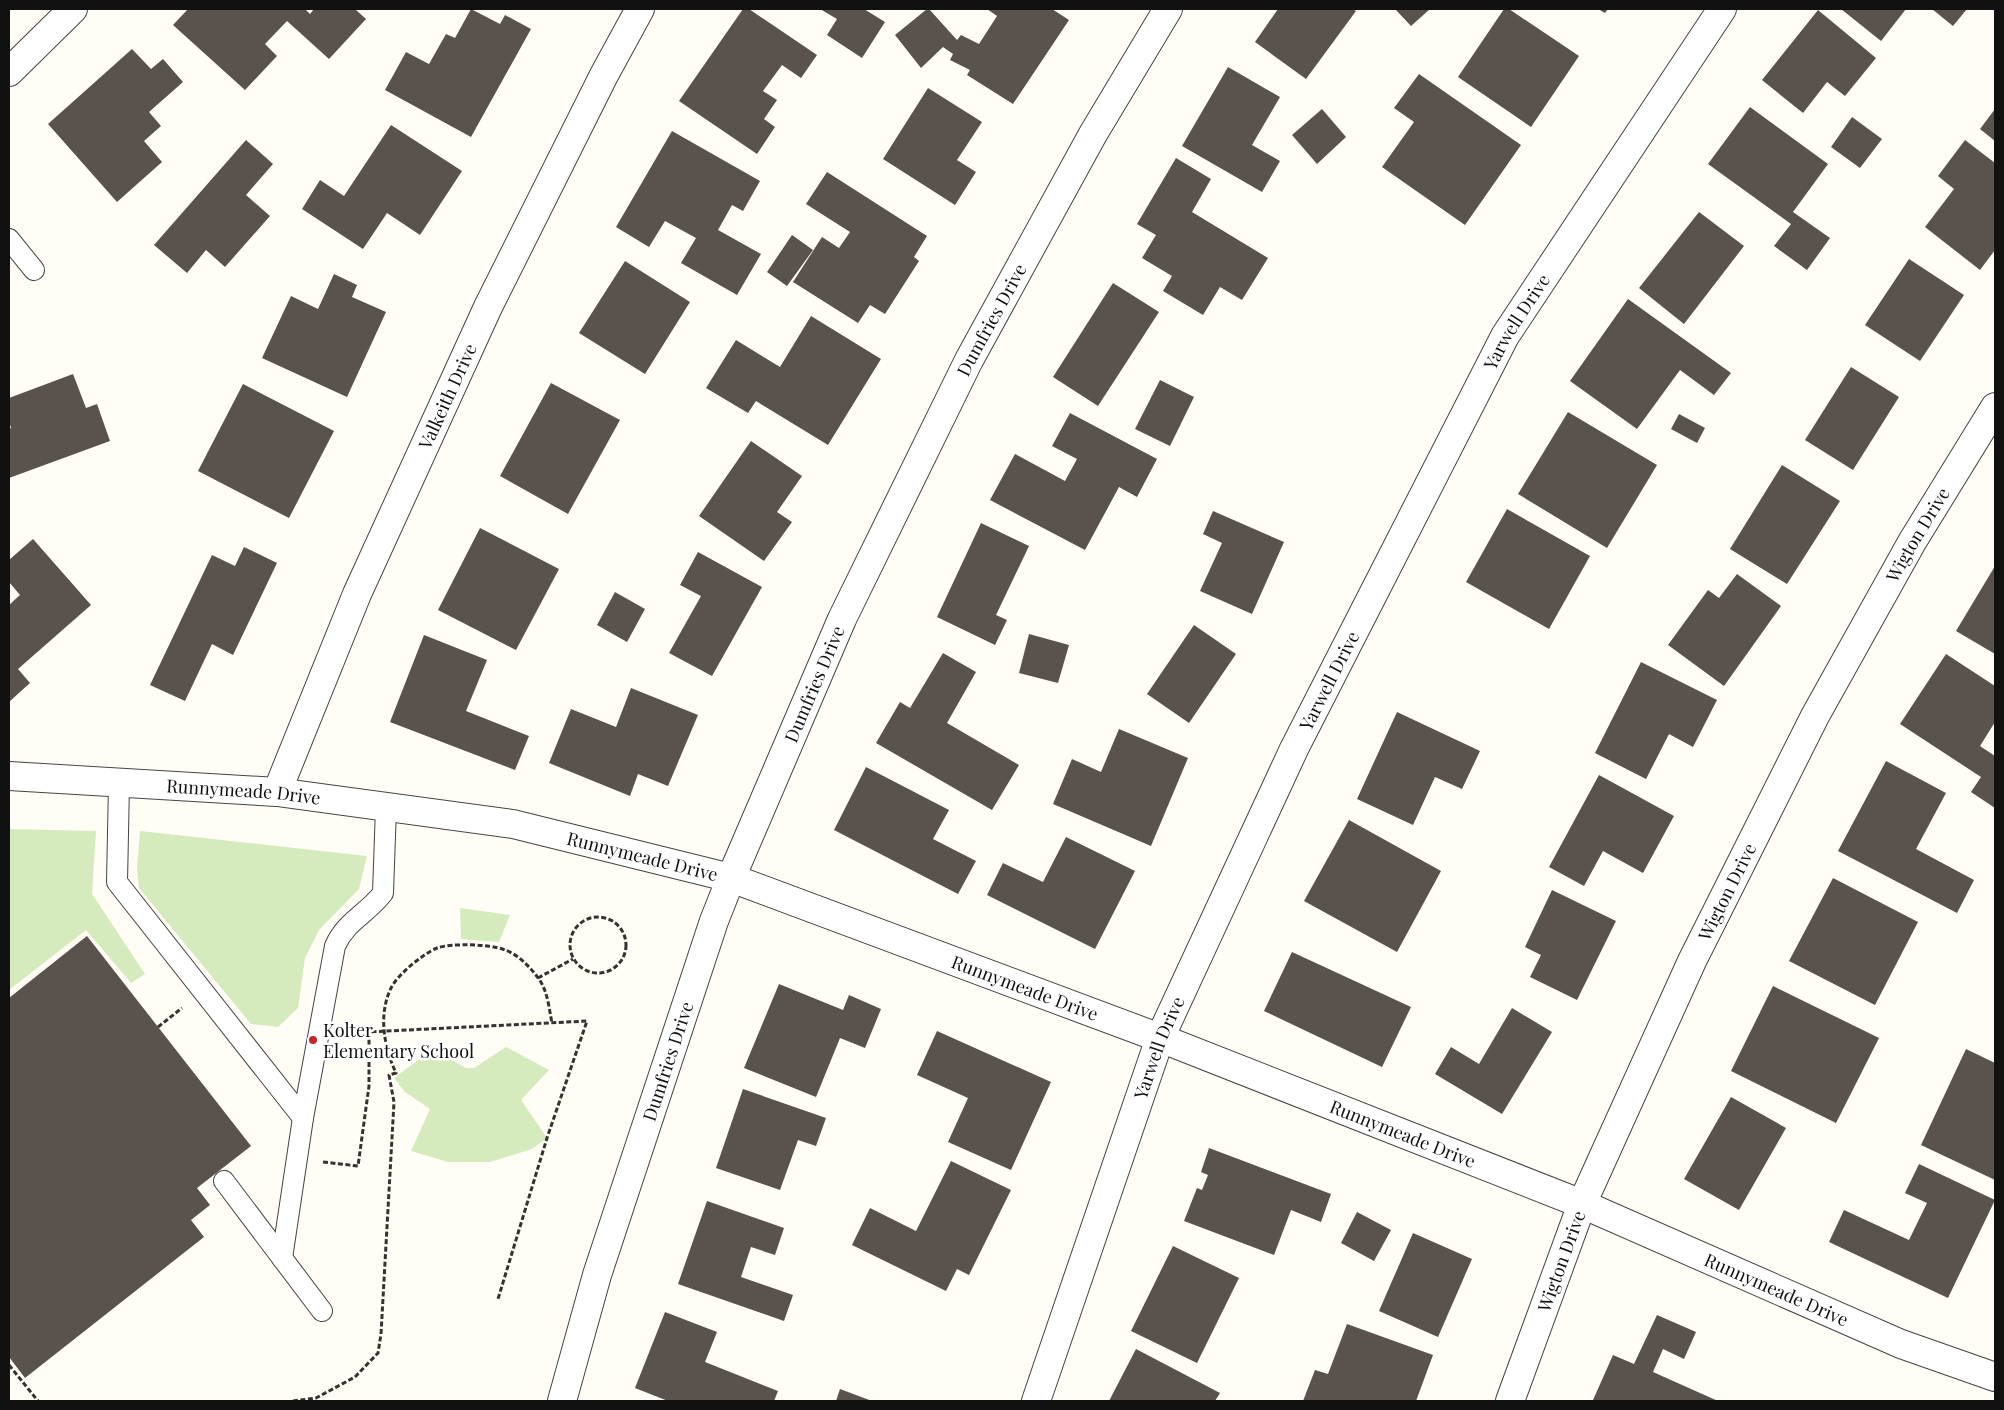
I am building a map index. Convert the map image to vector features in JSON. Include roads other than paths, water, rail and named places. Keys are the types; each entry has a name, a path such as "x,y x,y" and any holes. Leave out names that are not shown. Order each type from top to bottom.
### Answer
{"street":[{"path":"9,72 73,9"},
{"name":"Valkeith Drive","path":"277,792 357,594 484,316 604,75 640,9"},
{"name":"Dumfries Drive","path":"562,1401 597,1275 711,930 731,878 842,619 969,360 1093,134 1168,9"},
{"name":"Yarwell Drive","path":"1036,1401 1160,1038 1294,749 1505,336 1722,9"},
{"name":"Wigton Drive","path":"1510,1401 1582,1204 1692,961 1815,716 1912,542 1995,407"},
{"name":"Runnymeade Drive","path":"9,776 277,792 514,824 731,878 1160,1038 1582,1204 1901,1344 1995,1377"}],"lane":[{"path":"9,239 34,270"},
{"path":"119,784 117,882 303,1118"},
{"path":"282,1258 303,1118 335,946 339,937 357,916 376,902 383,893 386,807"},
{"path":"224,1181 322,1312"}],"place":[{"name":"Kolter Elementary School","path":"313,1040"}]}
